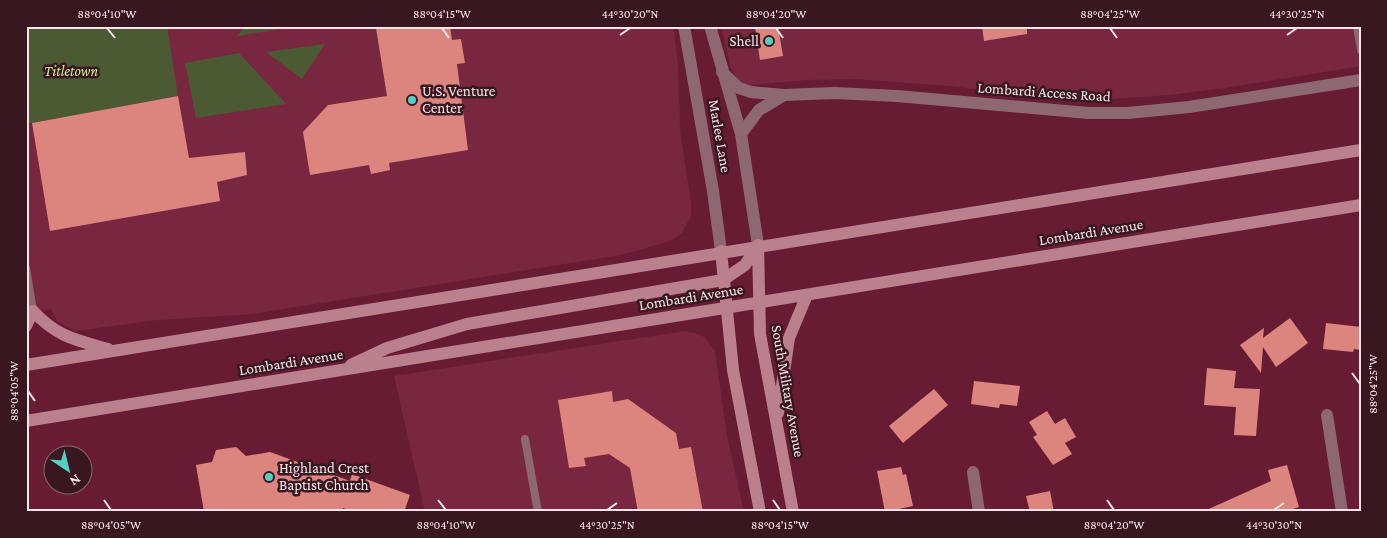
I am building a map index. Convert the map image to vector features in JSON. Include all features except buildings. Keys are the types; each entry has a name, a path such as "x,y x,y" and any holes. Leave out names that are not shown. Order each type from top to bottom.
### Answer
{"main road":[{"path":"26,365 1361,150"},
{"name":"Lombardi Avenue","path":"26,421 1361,205"},
{"path":"340,370 387,348 467,324 723,280 745,265 758,246"},
{"name":"South Military Avenue","path":"758,246 758,302 763,356 793,512"},
{"path":"721,252 733,370 760,512"},
{"path":"776,421 789,338 807,295"},
{"path":"26,326 34,311 51,329 63,336 113,350"}],"street":[{"name":"Marlee Lane","path":"684,26 713,191 721,252"},
{"name":"Marlee Lane","path":"710,26 741,134 758,246"},
{"name":"Lombardi Access Road","path":"722,72 735,85 746,91 784,95 835,93 879,95 1033,110 1114,114 1189,107 1361,80"},
{"name":"Lombardi Access Road","path":"741,134 758,110 784,95"},
{"path":"1327,415 1342,512"},
{"path":"973,472 980,512"}],"lane":[{"path":"1357,26 1361,50"},
{"path":"26,268 34,311"},
{"path":"525,439 538,512"}],"shaded area":[{"path":"26,26 673,26 678,63 680,130 691,202 691,216 682,233 670,241 621,255 253,314 157,320 75,331 57,321 51,309 26,314"},
{"path":"721,26 1361,26 1361,66 1225,88 1169,95 1097,100 1054,99 950,86 854,79 807,80 750,85 743,83 736,77 731,68"},
{"path":"685,331 704,337 715,351 727,436 744,512 425,512 394,376"}],"green space":[{"name":"Titletown","path":"26,26 167,26 178,96 26,124"},
{"path":"245,26 298,26 237,36"},
{"path":"325,44 302,79 266,52"},
{"path":"239,53 286,104 196,118 185,63"}],"place":[{"name":"Shell","path":"769,41"},
{"name":"U.S. Venture Center","path":"412,100"},
{"name":"Highland Crest Baptist Church","path":"269,477"}]}
